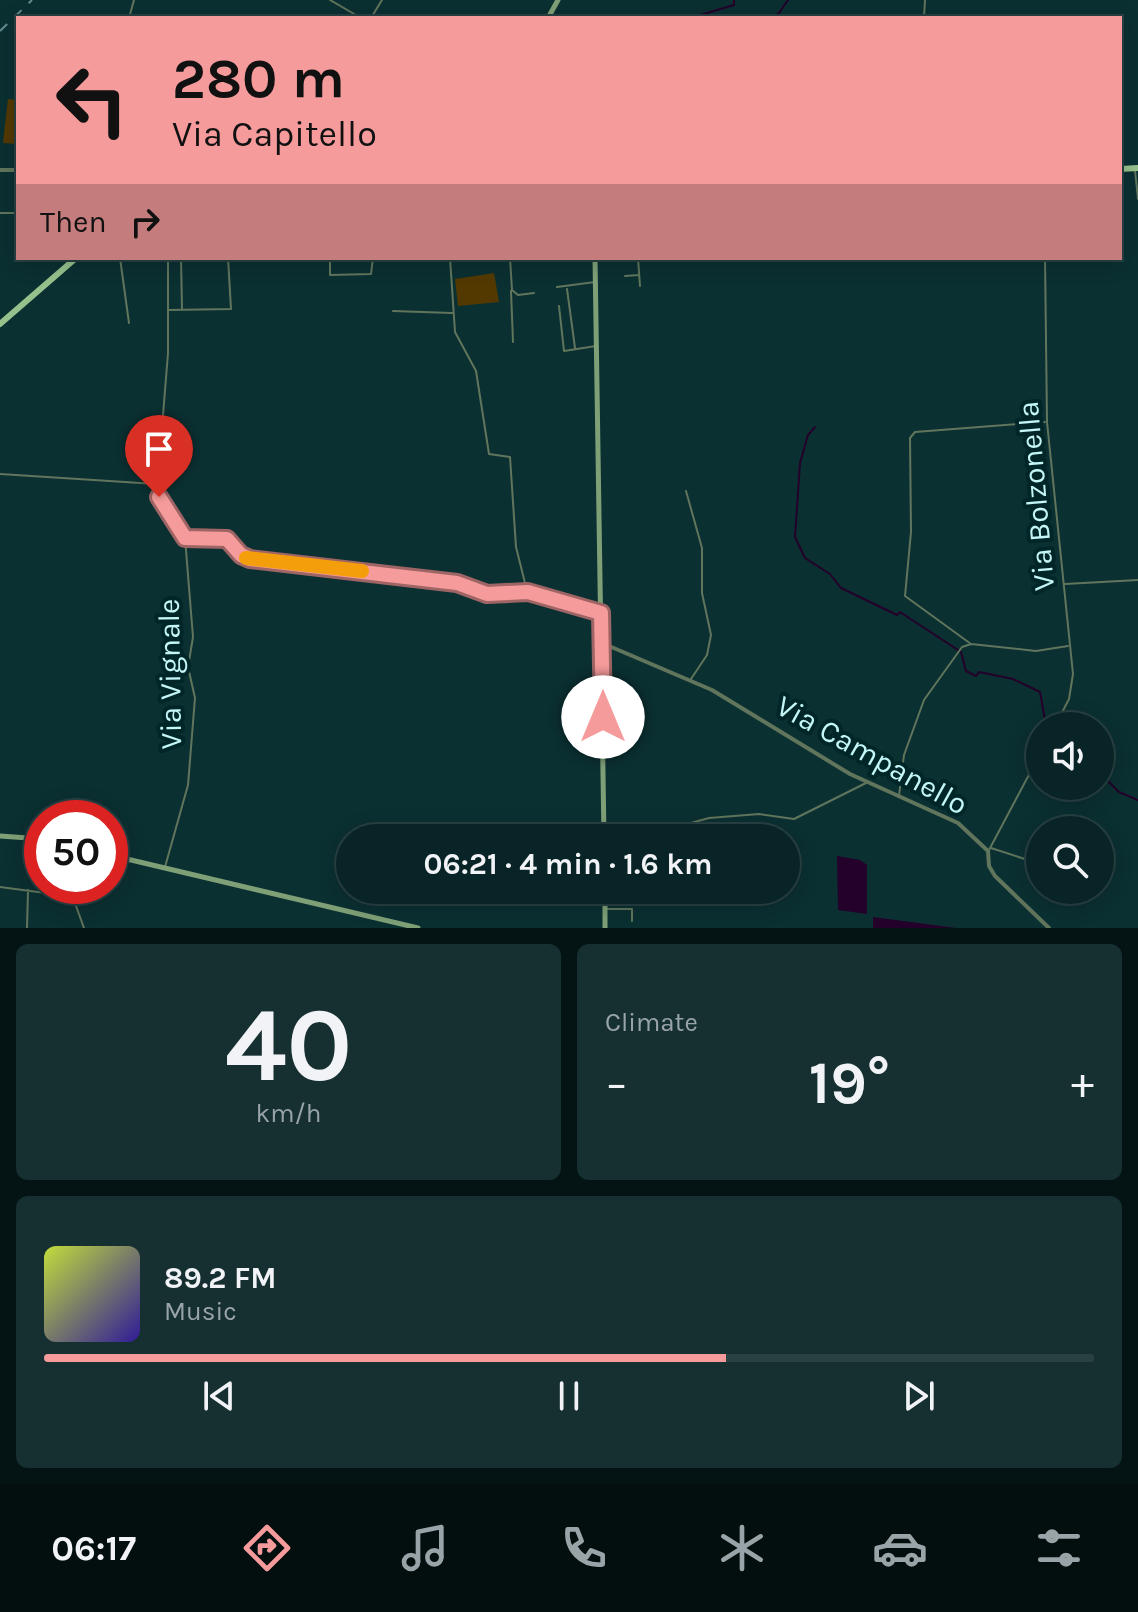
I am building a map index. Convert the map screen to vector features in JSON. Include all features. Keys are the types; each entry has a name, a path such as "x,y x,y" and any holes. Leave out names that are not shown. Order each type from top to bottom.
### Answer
{"main road":[{"path":"0,324 74,260"},
{"path":"595,260 604,824"},
{"path":"0,836 24,838"},
{"path":"128,859 418,928"},
{"path":"604,927 605,904"}],"street":[{"path":"330,0 358,16"},
{"path":"1136,168 1138,199"},
{"path":"120,260 129,323"},
{"path":"0,474 157,484 166,381 168,260"},
{"path":"181,260 182,310"},
{"path":"168,310 231,309 228,260"},
{"path":"330,260 330,275 371,274 373,260"},
{"path":"450,260 456,337 479,383 489,454 510,457 516,547 527,592"},
{"path":"510,260 513,342"},
{"path":"638,260 640,286"},
{"name":"Via Bolzonella","path":"1045,260 1047,422 1072,687 1061,712"},
{"path":"625,276 639,275"},
{"path":"557,287 596,282"},
{"path":"567,289 575,349"},
{"path":"512,290 518,295 534,293"},
{"path":"559,306 564,351 597,346"},
{"path":"393,311 454,313"},
{"path":"1047,422 915,432 910,438 910,541 905,596 971,644 1036,651 1070,646"},
{"name":"Via Vignale","path":"157,484 159,497 185,538 193,637 188,667 195,698 192,760 178,829 165,868"},
{"path":"686,491 702,548 702,593 711,635 707,655 691,679"},
{"path":"185,538 227,539 241,555 250,559 457,583 487,594 527,592 601,613"},
{"path":"1064,584 1138,580"},
{"name":"Via Campanello","path":"602,643 691,679 866,782 958,823 989,849"},
{"path":"899,797 904,755 924,700 958,652 971,644"},
{"name":"Via Campanello","path":"1026,779 989,849 989,866 995,876 1049,928"},
{"path":"687,824 709,818 759,814 794,819 866,782"},
{"path":"989,849 1026,860"},
{"path":"0,887 24,890"},
{"path":"27,928 28,904"},
{"path":"78,904 84,928"},
{"path":"605,909 632,909 632,921"}],"shaded area":[{"path":"8,99 16,100 16,144 3,143"},
{"path":"494,273 499,302 458,306 455,279"},
{"path":"837,856 860,860 867,865 867,914 838,910"},
{"path":"873,917 956,928 873,928"}],"waterway":[{"path":"697,16 734,5 734,0"},
{"path":"774,16 788,0"},
{"path":"815,427 808,435 800,463 795,537 805,558 830,574 841,588 897,615 900,612 961,652 966,671 976,676 979,672 1013,679 1040,692 1044,712"},
{"path":"1114,787 1138,800"}],"railway":[{"path":"0,31 32,0"}],"slow traffic":[{"path":"246,558 362,571"}],"route":[{"path":"159,497 185,538 227,539 234,542 241,555 250,559 457,583 487,594 528,592 601,613 603,717"}]}
